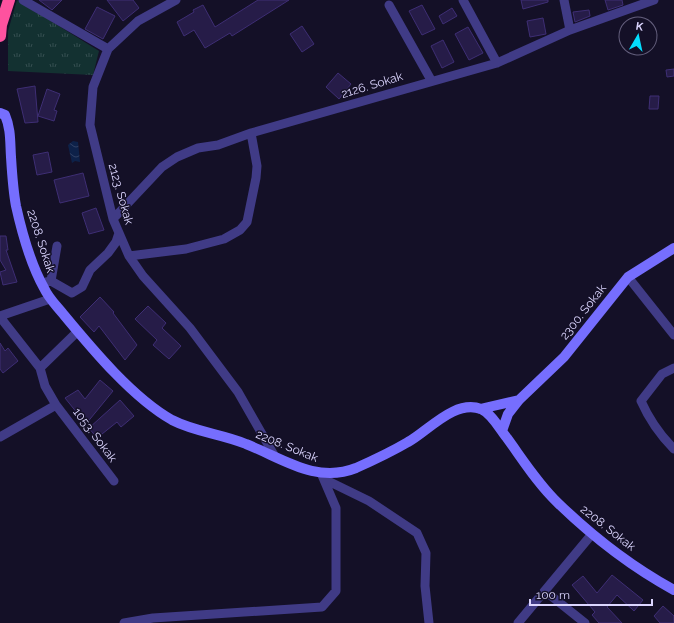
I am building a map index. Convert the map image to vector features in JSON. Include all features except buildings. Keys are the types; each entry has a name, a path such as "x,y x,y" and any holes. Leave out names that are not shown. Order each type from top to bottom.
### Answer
{"highway":[{"path":"0,36 1,25 9,0"}],"street":[{"path":"23,0 108,49"},
{"name":"2123. Sokak","path":"176,0 138,21 108,49 93,87 90,125 114,219 129,256 143,276 190,328 238,392 274,456"},
{"path":"463,0 497,63"},
{"path":"564,0 570,30"},
{"name":"2126. Sokak","path":"114,219 162,167 177,157 198,148 218,145 251,133 431,80 497,63 570,30 654,0"},
{"path":"390,2 431,80"},
{"name":"2208. Sokak","path":"0,113 4,115 10,127 11,159 16,206 29,253 41,282 50,298 77,332 144,400 167,417 187,426 229,438 274,456 301,469 321,473 346,472 393,451 412,440 446,414 464,408 480,409 494,420 542,486 557,502 592,534 651,577 674,590"},
{"path":"129,256 186,249 224,238 240,230 247,222 256,178 257,166 251,133"},
{"path":"41,282 51,281 72,293 82,287 90,270 108,253 116,242 120,233"},
{"path":"51,281 57,246"},
{"name":"2300. Sokak","path":"508,414 519,400 564,357 628,276 674,248"},
{"path":"628,276 674,335"},
{"path":"50,298 0,317 40,368 77,332"},
{"name":"1053. Sokak","path":"40,368 45,386 56,405 114,481"},
{"path":"674,368 662,374 641,400 647,414 664,440 674,449"},
{"path":"480,409 499,406 519,400"},
{"name":"1053. Sokak","path":"0,437 56,405"},
{"path":"494,420 499,406"},
{"path":"494,420 508,414"},
{"path":"502,432 508,414"},
{"path":"124,623 152,618 322,607 336,591 336,508 321,473"},
{"path":"321,473 328,481 369,501 417,533 426,553 425,586 429,623"},
{"path":"518,623 592,534"},
{"path":"545,592 585,623"}],"green space":[{"path":"17,0 99,51 93,75 8,71 8,31"}],"water":[{"path":"73,141 78,142 80,162 75,161 72,163 68,145"}]}
